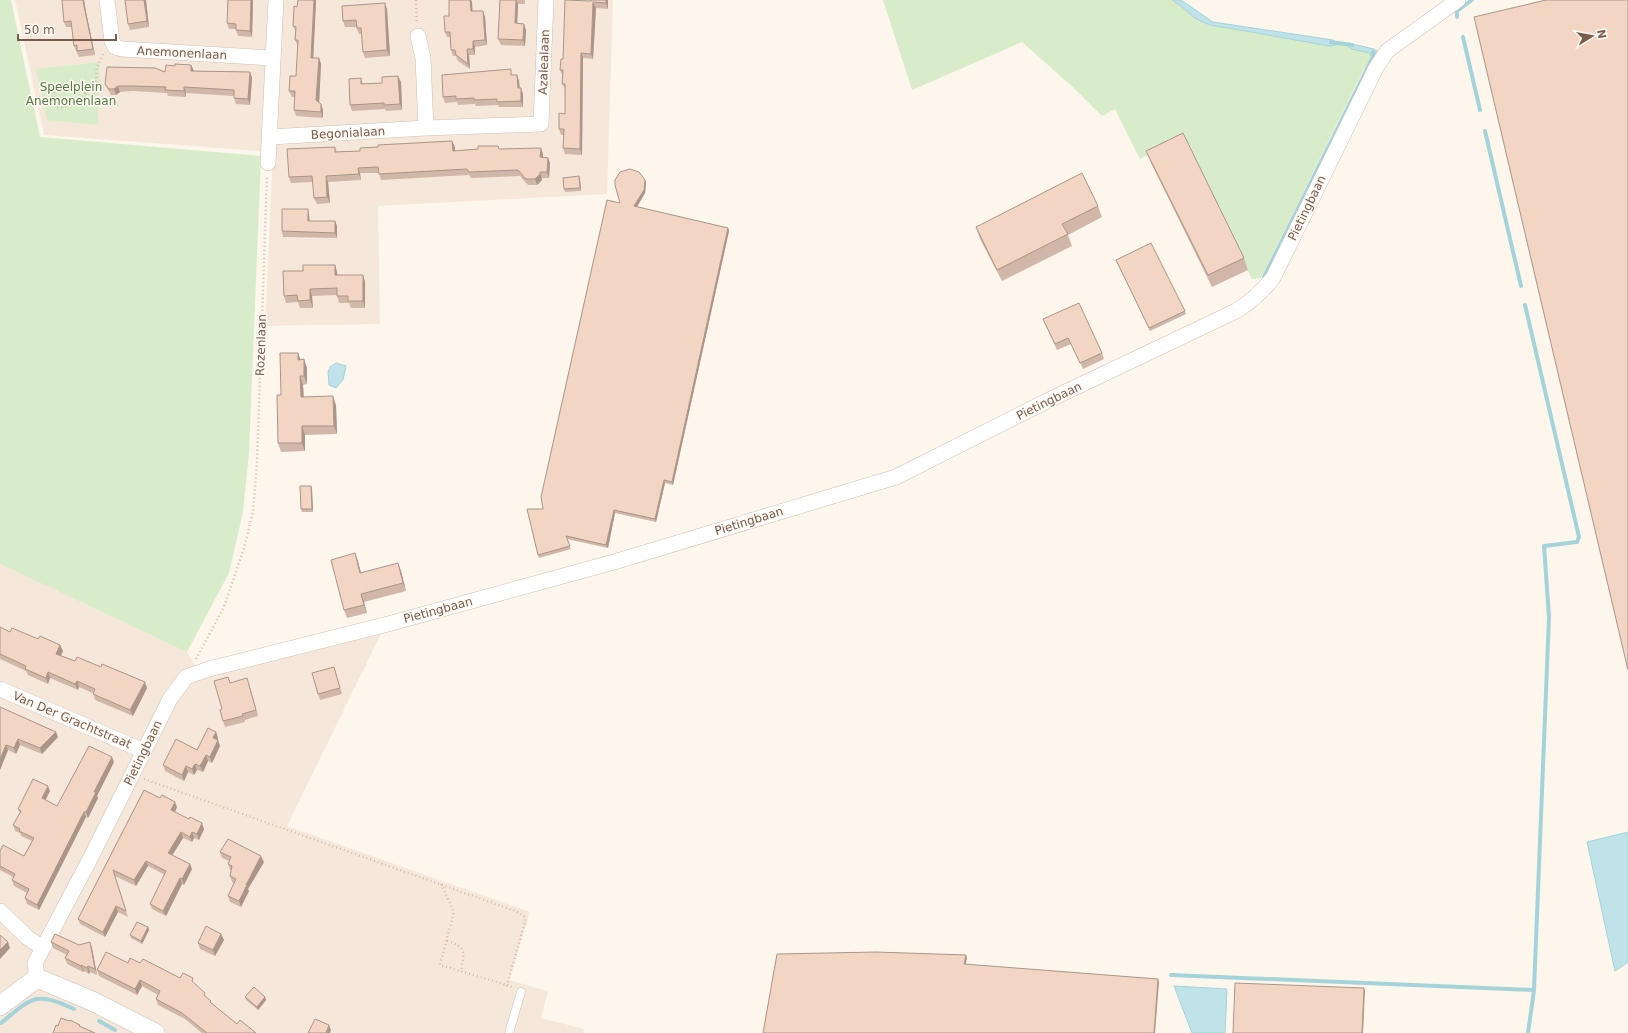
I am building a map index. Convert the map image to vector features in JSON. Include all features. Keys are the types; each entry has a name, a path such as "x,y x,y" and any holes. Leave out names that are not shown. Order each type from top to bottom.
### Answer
{"street":[{"path":"107,0 112,40"},
{"path":"268,163 276,0"},
{"name":"Azalealaan","path":"541,124 546,0"},
{"name":"Pietingbaan","path":"37,978 35,963 170,699 186,677 210,669 388,624 614,562 896,477 1236,311 1251,302 1264,290 1273,278 1376,68 1387,51 1458,0"},
{"path":"418,36 423,58 426,128"},
{"name":"Anemonenlaan","path":"112,40 116,47 122,49 273,58"},
{"name":"Begonialaan","path":"270,137 426,128 541,124"},
{"name":"Van Der Grachtstraat","path":"0,689 144,751"},
{"path":"0,911 28,938 43,948"},
{"path":"0,1006 37,978 92,1001 155,1033"}],"lane":[{"path":"509,1033 521,992"}],"path":[{"path":"416,0 418,36"},
{"path":"85,94 70,86 62,85 56,88 53,92 53,99 57,107 62,109 70,106 85,94 92,88 96,80 97,68 112,40"},
{"name":"Rozenlaan","path":"186,677 224,607 242,555 253,512 257,462 268,163"},
{"path":"132,775 518,912 525,917 525,922 507,985"},
{"path":"441,884 454,912 440,965 507,985 521,992"},
{"path":"447,941 458,944 463,950 464,955 461,971"}],"shaded area":[{"path":"15,0 613,0 607,194 378,206 380,324 265,326 273,152 44,135"},
{"path":"0,564 187,652 203,678 381,634 287,826 530,912 509,980 548,991 541,1018 584,1029 583,1033 0,1033"}],"green space":[{"path":"0,0 11,0 40,137 261,156 249,453 243,512 229,573 187,652 0,564"},
{"path":"883,0 1172,0 1215,23 1379,50 1363,71 1261,278 1252,279 1183,137 1140,159 1115,109 1102,116 1076,90 1022,42 912,90"},
{"name":"Speelplein Anemonenlaan","path":"100,62 98,125 47,120 36,69"}],"water":[{"path":"1172,0 1181,0 1213,22 1333,40 1336,45 1329,46 1212,25 1195,18"},
{"path":"1348,43 1374,49 1378,54 1376,56 1371,56 1370,53 1351,49 1348,46"},
{"path":"336,363 346,366 343,380 336,388 329,385 328,372 330,367"},
{"path":"1628,832 1628,962 1615,971 1587,842"},
{"path":"1174,986 1227,989 1225,1033 1192,1033"}],"building":[{"path":"62,0 83,0 93,49 77,51 77,45 74,46 71,21 64,22"},
{"path":"125,0 144,0 147,21 128,24"},
{"path":"228,0 251,0 250,31 236,30 236,24 227,23"},
{"path":"298,0 314,0 311,58 319,58 316,100 321,104 321,112 294,110 295,91 289,91 290,76 296,76 298,40 295,40 296,27 293,26 294,6 297,7"},
{"path":"449,0 470,0 471,11 483,11 485,40 473,41 473,49 467,49 468,64 456,55 455,50 451,50 450,32 445,32 444,16 449,16"},
{"path":"500,0 516,0 515,23 524,24 523,40 498,39"},
{"path":"565,0 606,0 606,3 593,2 591,54 581,53 580,149 563,148 564,129 559,129 559,113 565,114 565,84 562,84 563,70 560,70 561,59 563,59"},
{"path":"1546,0 1628,0 1628,670 1474,17"},
{"path":"385,3 387,50 363,52 361,28 357,28 356,20 343,21 342,6"},
{"path":"175,64 191,65 191,71 250,72 248,99 234,98 234,90 184,87 184,91 165,90 166,87 131,86 118,86 114,89 109,89 105,84 107,67 155,68 165,72 166,65 175,66"},
{"path":"511,69 511,75 517,75 518,88 521,88 521,101 497,102 497,99 474,100 474,98 456,99 456,96 443,97 442,75"},
{"path":"398,76 400,104 384,105 384,103 350,105 349,79 361,78 361,84 382,83 382,77"},
{"path":"1183,133 1244,258 1208,275 1146,151"},
{"path":"452,141 453,151 478,149 478,146 498,146 499,149 541,148 540,157 548,158 547,172 540,172 535,179 526,179 518,170 469,172 467,169 379,174 378,167 358,168 359,174 326,176 327,197 314,198 312,176 289,177 287,149 335,147 335,152 360,151 360,148 378,147 378,145"},
{"path":"630,169 639,172 645,180 644,190 634,206 728,228 672,482 664,480 655,519 614,510 606,545 566,536 570,546 538,555 527,509 543,509 541,497 607,200 620,203 615,180 620,172"},
{"path":"1082,173 1098,206 1062,224 1068,234 997,270 976,227"},
{"path":"579,176 580,188 564,189 563,178"},
{"path":"282,209 308,209 308,221 335,221 335,233 282,231"},
{"path":"1151,243 1185,311 1149,328 1116,260"},
{"path":"303,265 335,265 335,275 363,275 363,301 348,301 348,296 337,296 337,288 310,289 310,300 298,301 297,295 284,296 283,271 303,271"},
{"path":"1079,303 1102,353 1080,363 1068,338 1055,344 1043,319"},
{"path":"280,353 298,353 298,360 304,359 304,376 300,376 301,397 333,396 334,426 302,426 302,443 278,443 277,395 281,395"},
{"path":"300,486 311,486 312,509 301,509"},
{"path":"355,553 360,573 398,563 403,583 361,594 364,605 344,610 331,560"},
{"path":"0,627 10,632 12,628 38,639 40,636 60,645 56,654 75,661 77,657 101,667 102,664 145,682 130,710 93,694 95,689 77,681 75,684 48,672 46,678 25,669 26,666 0,654"},
{"path":"334,667 340,688 318,694 312,673"},
{"path":"228,677 230,683 247,678 256,710 242,714 243,716 223,721 220,710 222,709 214,681"},
{"path":"0,707 56,732 40,748 18,739 14,748 6,745 0,759"},
{"path":"208,728 216,732 213,738 218,740 210,757 206,755 200,766 195,764 192,769 186,766 182,775 163,765 176,739 197,750"},
{"path":"89,746 112,757 94,792 96,792 86,812 84,812 37,905 25,898 29,889 12,880 15,874 0,866 0,851 3,845 24,856 34,838 19,831 20,829 13,825 21,811 18,809 33,779 48,786 42,798 57,806"},
{"path":"144,790 160,798 162,795 175,802 171,810 189,819 190,817 202,823 197,834 192,832 190,837 181,832 168,853 190,864 182,879 180,878 163,911 150,904 166,871 146,861 134,880 113,870 126,911 116,906 103,932 78,919"},
{"path":"228,839 261,856 239,901 228,896 236,879 230,876 232,866 228,864 231,857 220,852"},
{"path":"137,922 148,927 141,941 130,935"},
{"path":"206,926 221,934 213,950 198,943"},
{"path":"55,934 79,945 90,942 95,969 88,966 87,968 81,966 65,958 69,951 51,942"},
{"path":"0,935 8,942 0,950"},
{"path":"106,952 128,963 130,958 140,963 143,959 180,978 183,973 193,978 192,981 205,993 204,995 211,1001 210,1002 237,1024 240,1020 256,1033 207,1033 182,1013 156,999 160,991 140,980 135,989 97,970"},
{"path":"876,952 966,955 964,964 1158,979 1154,1033 763,1033 777,954"},
{"path":"1235,983 1364,988 1362,1033 1233,1033"},
{"path":"254,987 265,997 257,1007 245,997"},
{"path":"61,1018 70,1020 95,1033 53,1033"},
{"path":"315,1019 329,1025 326,1033 308,1033"}],"waterway":[{"path":"1457,17 1457,11 1472,0"},
{"path":"1463,37 1480,110"},
{"path":"1331,42 1352,45"},
{"path":"1264,277 1374,55 1373,52"},
{"path":"1485,131 1521,286"},
{"path":"1525,305 1579,537 1577,542 1544,546 1549,617 1534,990 1528,1033"},
{"path":"1171,975 1534,990"},
{"path":"1,1023 20,1007 35,1000 51,1000 74,1009"},
{"path":"99,1021 115,1030"}]}
